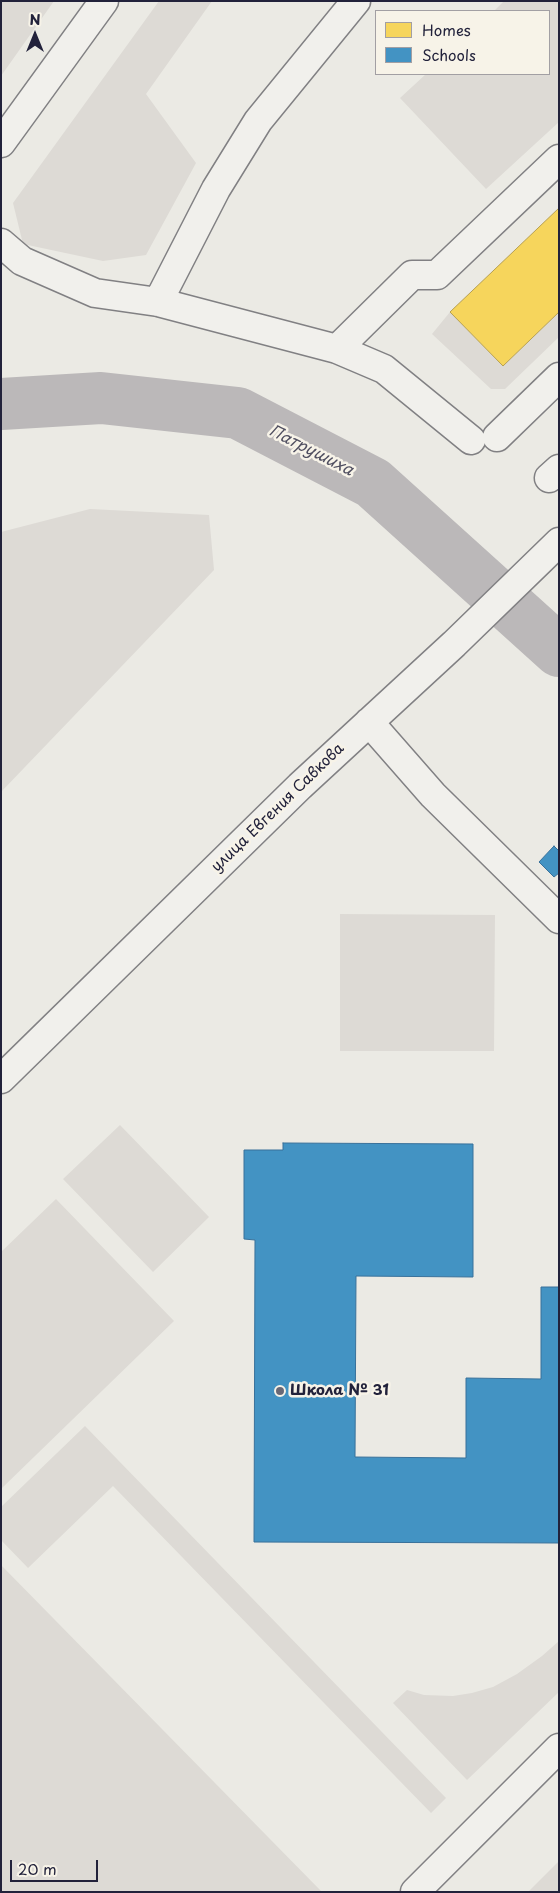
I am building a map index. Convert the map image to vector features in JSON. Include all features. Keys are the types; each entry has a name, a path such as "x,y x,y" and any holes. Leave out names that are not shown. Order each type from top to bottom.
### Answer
{"street":[{"path":"1,143 104,1"},
{"path":"158,302 216,189 258,121 356,1"},
{"path":"338,349 412,275 437,275 559,159"},
{"path":"1,243 22,261 95,293 158,302 338,349 384,369 484,438 559,377"},
{"name":"улица Евгения Савкова","path":"1,1079 300,786 454,644 550,550"},
{"path":"369,722 433,795 559,919"},
{"path":"415,1892 559,1748"}],"shaded area":[{"path":"1,1 54,1 1,76"},
{"path":"159,1 212,1 146,94 196,163 146,255 103,261 23,244 13,203"},
{"path":"504,1 559,1 559,122 486,189 400,98 425,75 550,75 550,10 495,10"},
{"path":"450,312 503,366 559,312 559,337 505,389 491,389 432,334"},
{"path":"90,509 209,515 214,570 1,792 1,532"},
{"path":"340,914 495,915 494,1051 340,1051"},
{"path":"120,1125 209,1217 153,1272 63,1179"},
{"path":"56,1199 174,1321 1,1489 1,1252"},
{"path":"85,1426 446,1798 431,1813 113,1486 28,1568 1,1540 1,1507"},
{"path":"1,1565 322,1892 1,1892"},
{"path":"559,1641 559,1692 467,1780 393,1703 407,1690 424,1695 453,1696 493,1687 517,1674"},
{"path":"559,1861 559,1892 528,1892"}],"building: Homes":[{"path":"559,208 559,312 503,366 450,312"}],"building: Schools":[{"path":"554,846 559,851 559,873 554,877 539,862"},
{"path":"283,1143 473,1144 473,1277 356,1276 355,1457 466,1458 466,1378 541,1379 541,1287 559,1287 559,1543 254,1542 255,1240 244,1239 244,1150 283,1150"}],"waterway":[{"name":"Патрушиха","path":"1,404 101,398 238,413 373,483 559,651"}],"place":[{"name":"Школа № 31","path":"280,1391"}]}
